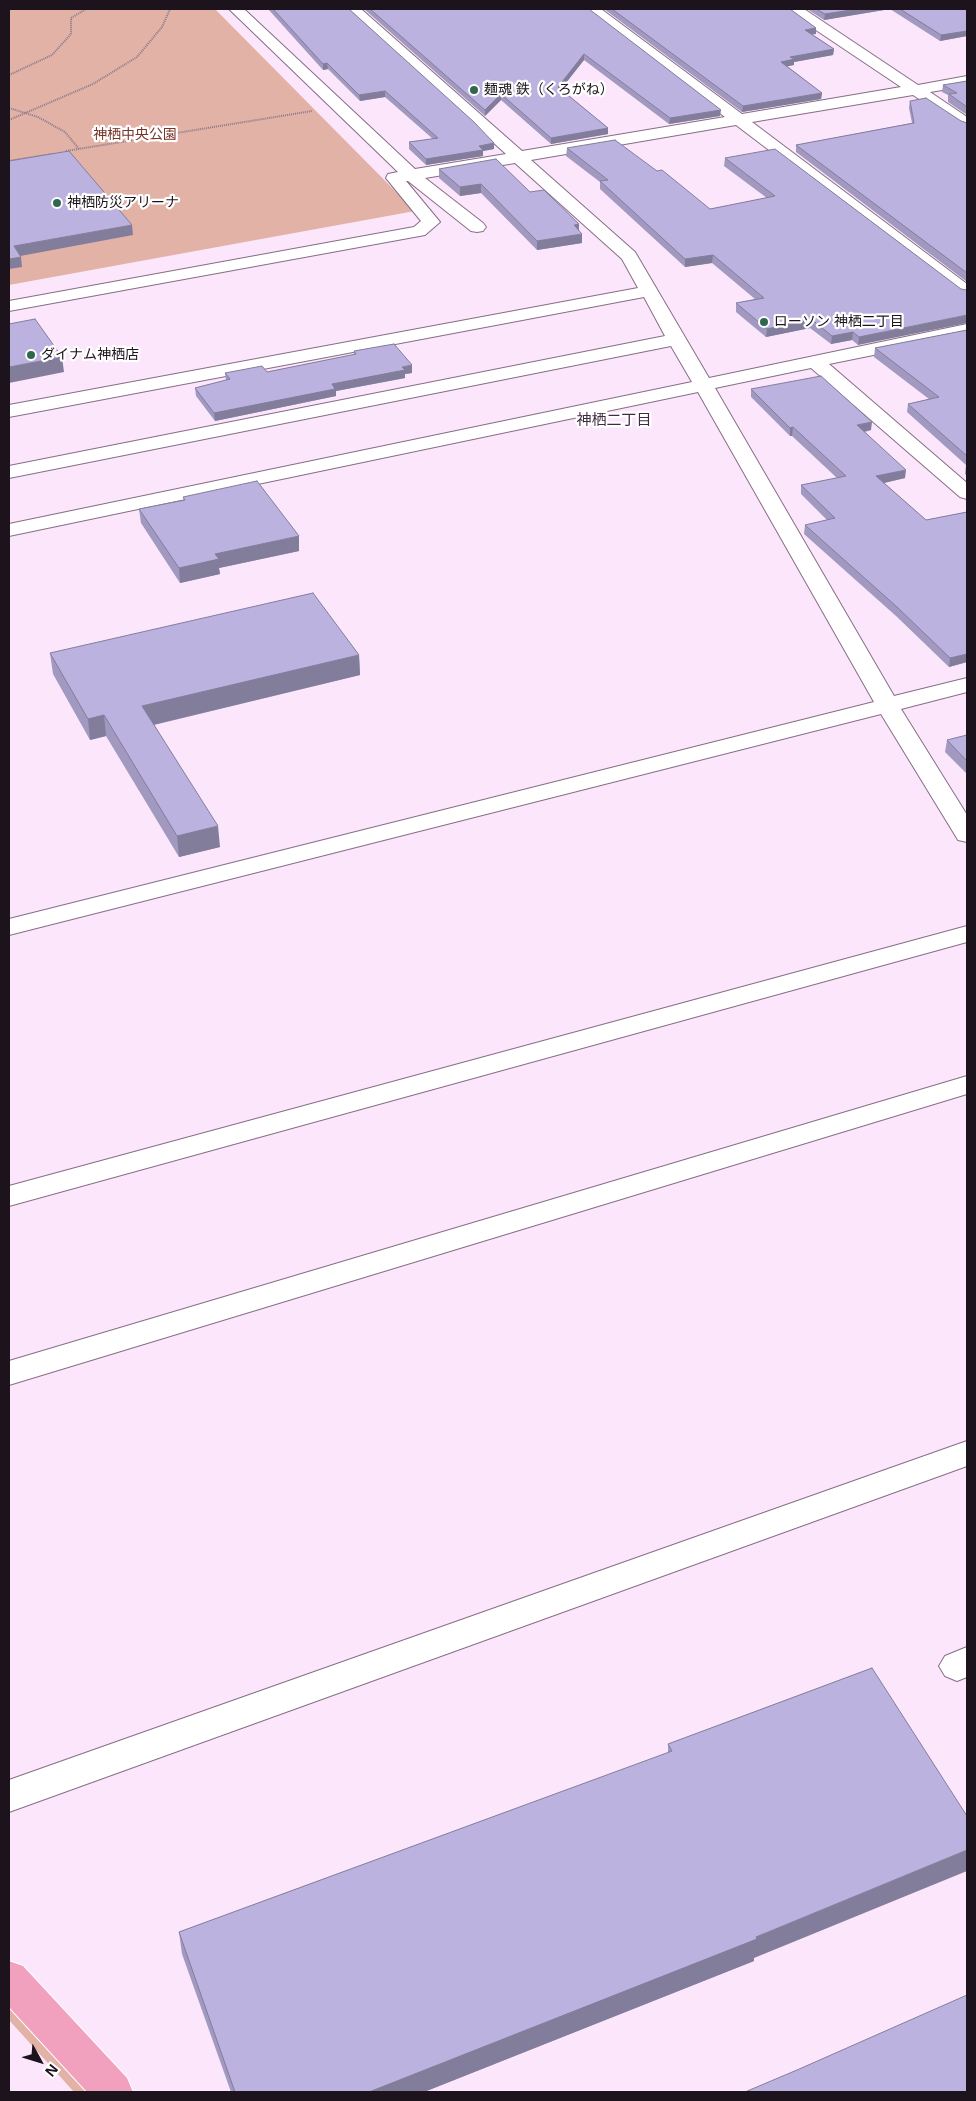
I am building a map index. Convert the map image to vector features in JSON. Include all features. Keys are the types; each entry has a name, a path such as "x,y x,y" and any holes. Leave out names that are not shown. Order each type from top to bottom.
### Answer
{"main road":[{"path":"9,1979 113,2092"}],"street":[{"path":"236,9 411,175 477,227"},
{"path":"353,9 629,256 888,706 967,835"},
{"path":"592,9 967,292"},
{"path":"794,9 967,124"},
{"path":"9,306 419,231 431,222 394,178 967,80"},
{"path":"9,411 649,290"},
{"path":"9,530 967,330"},
{"path":"9,472 677,339"},
{"path":"815,362 967,493"},
{"path":"9,927 967,686"},
{"path":"9,1196 967,934"},
{"path":"9,1373 967,1085"},
{"path":"9,1796 967,1453"}],"path":[{"path":"9,75 25,66 52,56 71,34 71,18 86,9"},
{"path":"9,120 93,84 137,57 162,27 170,9"},
{"path":"9,108 38,117 65,132 80,149"},
{"path":"62,152 314,111"},
{"path":"9,161 53,154"}],"green space":[{"name":"神栖中央公園","path":"9,9 215,9 415,211 9,285"},
{"path":"9,1977 115,2092 74,2092 9,2020"}],"building":[{"path":"273,9 349,9 474,122 494,143 479,146 483,150 426,159 409,142 438,138 385,91 359,95 327,63 323,64"},
{"path":"370,9 589,9 721,110 670,118 584,54 558,87 608,128 551,138 501,94 485,110"},
{"path":"612,9 790,9 816,28 805,30 834,49 790,57 795,59 781,62 822,93 743,106"},
{"path":"816,9 857,9 825,14"},
{"path":"900,9 966,9 967,31 941,35"},
{"path":"967,81 967,107 949,94 957,93 943,85"},
{"path":"926,98 967,123 967,273 796,145 914,123 910,101"},
{"path":"615,140 657,171 662,170 710,209 775,196 725,158 775,149 961,289 967,290 967,315 859,337 853,332 832,336 811,319 767,329 736,303 764,298 713,255 685,259 600,181 608,180 567,148"},
{"name":"神栖防災アリーナ","path":"69,151 132,225 14,246 21,257 9,259 9,161"},
{"path":"496,159 530,192 544,190 579,224 574,225 582,234 537,241 481,184 460,187 439,169"},
{"path":"35,319 62,357 9,367 9,324"},
{"path":"967,330 967,456 908,404 939,397 875,348"},
{"path":"394,344 412,365 402,367 405,370 332,384 335,389 214,413 195,388 230,379 225,373 262,366 267,372 356,354 354,351"},
{"path":"821,376 872,422 857,425 906,470 876,476 926,520 967,512 967,654 950,658 897,607 805,525 835,518 801,485 846,476 793,427 790,428 751,389"},
{"path":"257,481 299,536 215,554 219,559 179,568 139,509 185,500 183,497"},
{"path":"313,593 359,655 142,706 218,826 177,836 104,715 88,719 50,653"},
{"path":"967,735 967,761 947,740"},
{"path":"872,1668 967,1816 967,1850 756,1937 757,1939 369,2092 235,2092 179,1932 672,1751 668,1744"},
{"path":"967,1995 967,2092 745,2092 797,2070"}],"place":[{"name":"麺魂 鉄（くろがね）","path":"474,90"},
{"name":"神栖防災アリーナ","path":"57,203"},
{"name":"ローソン 神栖二丁目","path":"764,322"},
{"name":"ダイナム神栖店","path":"31,355"}],"district":[{"name":"神栖二丁目","path":"614,421"}]}
